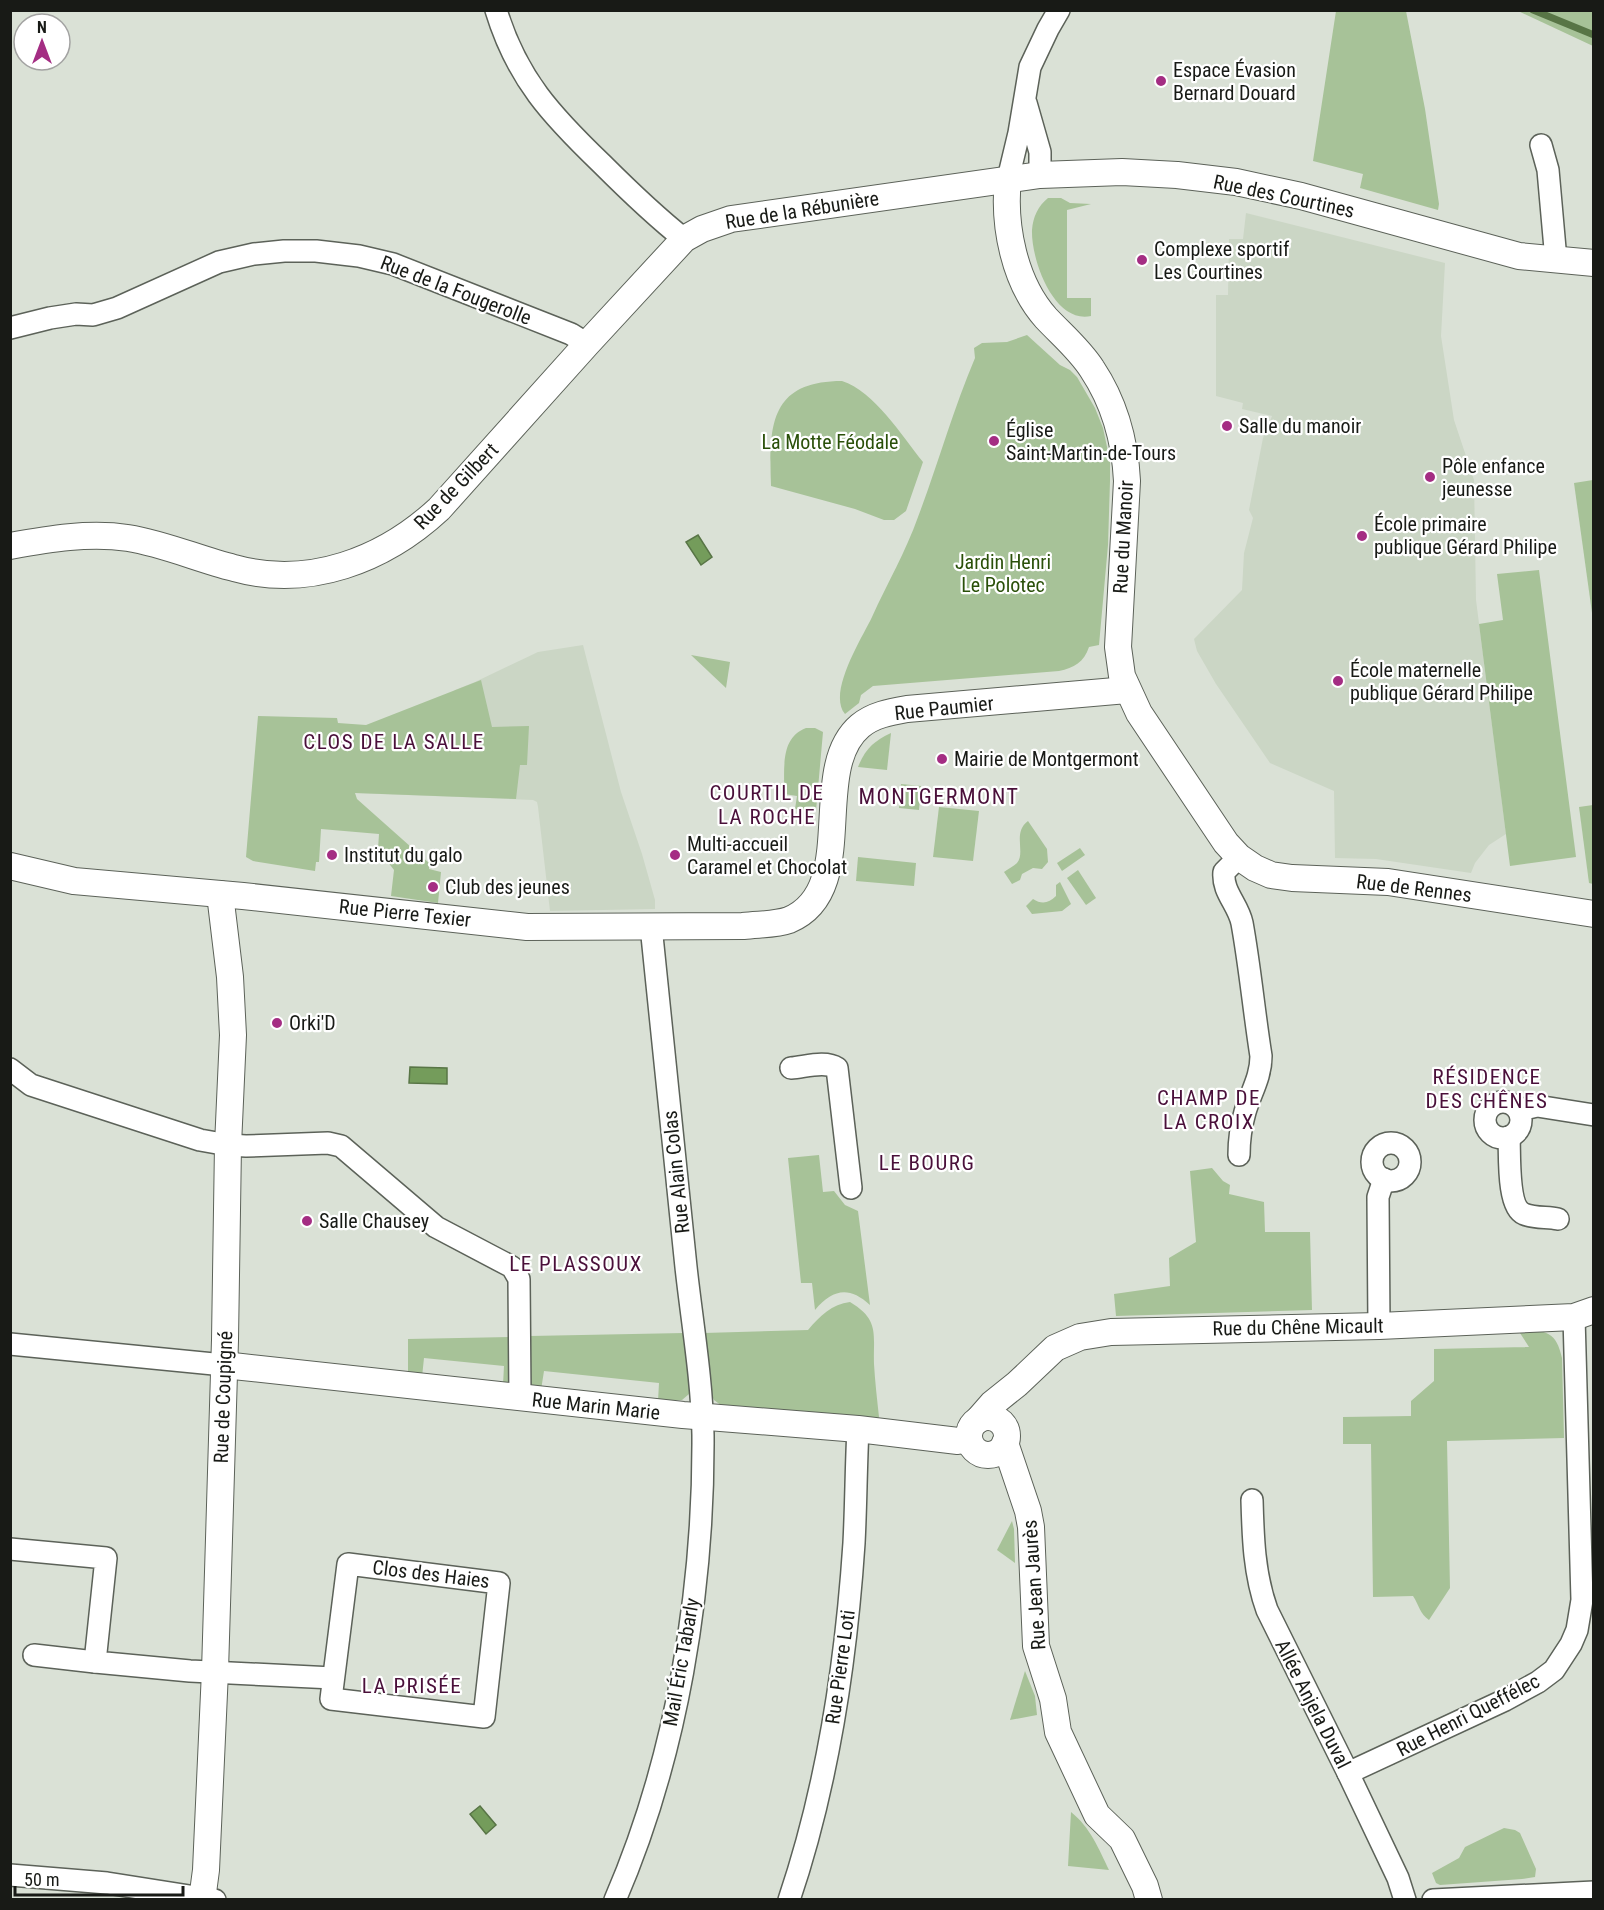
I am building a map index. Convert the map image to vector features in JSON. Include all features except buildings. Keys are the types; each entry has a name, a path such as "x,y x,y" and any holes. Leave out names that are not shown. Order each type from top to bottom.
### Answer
{"street":[{"path":"496,10 502,31 521,71 555,118 618,180 684,239"},
{"path":"1008,179 1019,133 1030,67 1047,29 1059,10"},
{"path":"1024,100 1040,152 1040,175"},
{"path":"1541,145 1548,170 1556,260"},
{"name":"Rue des Courtines","path":"1008,179 1040,175 1122,172 1177,175 1236,182 1301,196 1519,256 1593,263"},
{"name":"Rue de la Rébunière","path":"684,239 702,229 731,219 1008,179"},
{"name":"Rue du Manoir","path":"1008,179 1006,199 1011,245 1028,290 1044,315 1091,366 1110,401 1122,438 1126,459 1127,502 1118,647 1122,676 1139,713 1176,771 1226,843 1239,857"},
{"name":"Rue de Gilbert","path":"10,546 70,537 128,538 160,545 235,569 274,575 312,573 358,561 400,541 420,527 439,509 684,239"},
{"name":"Rue de la Fougerolle","path":"10,328 50,318 76,314 93,315 117,308 219,262 254,254 316,251 359,256 393,264 571,334 587,344"},
{"name":"Rue Paumier","path":"799,914 811,904 818,894 828,864 836,787 843,750 849,738 870,720 888,712 907,709 1127,690"},
{"path":"1239,857 1224,872 1223,880 1224,888 1242,921 1261,1066 1239,1133 1239,1155"},
{"name":"Rue de Rennes","path":"1239,857 1255,868 1293,878 1388,882 1593,914"},
{"name":"Rue Pierre Texier","path":"10,866 74,880 527,927 743,926 776,923 799,914"},
{"name":"Rue de Coupigné","path":"207,1899 206,1870 215,1671 228,1145 233,1035 220,894"},
{"name":"Rue Alain Colas","path":"651,926 702,1417"},
{"path":"791,1068 831,1064 837,1068 852,1188"},
{"path":"10,1069 31,1085 200,1140 228,1145 328,1143 341,1146 436,1227 512,1267 519,1279 520,1397"},
{"path":"1509,1102 1519,1110 1520,1126 1514,1134 1509,1137 1498,1137 1488,1131 1484,1120 1492,1104 1509,1102"},
{"path":"1519,1110 1537,1106 1593,1115"},
{"path":"1509,1137 1515,1207 1523,1214 1558,1218"},
{"path":"1379,1326 1378,1197 1384,1179"},
{"name":"Rue du Chêne Micault","path":"976,1437 992,1404 1055,1348 1080,1337 1111,1332 1379,1326 1584,1314"},
{"name":"Rue Henri Queffélec","path":"1348,1773 1523,1691 1554,1670 1571,1644 1577,1630 1582,1600 1584,1314"},
{"path":"10,1344 224,1365"},
{"name":"Rue Marin Marie","path":"224,1365 702,1417 858,1429 958,1441 976,1437"},
{"path":"1006,1437 1000,1421 994,1418 983,1418 976,1437 992,1454 1002,1448 1006,1437 1007,1418 1017,1384"},
{"name":"Mail Éric Tabarly","path":"615,1899 645,1821 664,1754 684,1664 691,1621 701,1502 702,1417"},
{"name":"Rue Pierre Loti","path":"789,1899 820,1796 834,1716 849,1610 858,1429"},
{"name":"Rue Jean Jaurès","path":"976,1437 1023,1496"},
{"name":"Rue Jean Jaurès","path":"1006,1437 1031,1527 1036,1646 1053,1699 1058,1732 1097,1815 1122,1839 1149,1899"},
{"name":"Allée Anjela Duval","path":"1252,1500 1254,1551 1260,1591 1267,1610 1348,1773 1398,1878 1405,1899"},
{"path":"10,1549 105,1558 96,1662"},
{"name":"Clos des Haies","path":"348,1564 499,1583 484,1717 331,1699 333,1678 348,1564"},
{"path":"34,1655 96,1662 333,1678"},
{"path":"10,1875 107,1883 207,1899"},
{"path":"1433,1899 1593,1892"}],"shaded area":[{"name":"École primaire publique Gérard Philipe","path":"1246,213 1445,263 1441,336 1454,420 1474,480 1476,600 1506,834 1489,845 1475,863 1471,873 1376,859 1335,858 1334,791 1270,763 1216,684 1197,651 1194,639 1242,590 1244,553 1253,518 1249,510 1263,438 1272,416 1242,409 1243,403 1216,396 1216,295 1228,295 1229,239 1243,239"},
{"path":"698,535 712,557 701,565 686,542"},
{"path":"583,645 621,792 655,900 655,909 550,911 538,807 537,802 533,800 355,793 455,690 538,652"},
{"path":"410,1067 447,1068 447,1084 409,1083"},
{"path":"480,1806 496,1825 486,1834 470,1814"}],"green space":[{"path":"1336,11 1406,11 1425,109 1438,210 1360,188 1363,174 1313,161"},
{"path":"1518,11 1593,11 1593,46"},
{"path":"1048,198 1061,198 1070,203 1091,204 1067,210 1067,298 1091,298 1091,316 1078,316 1066,310 1056,300 1040,273 1032,230 1037,212"},
{"name":"Jardin Henri Le Polotec","path":"1027,335 1077,377 1095,408 1103,428 1110,461 1110,481 1108,545 1099,645 1089,647 1078,664 1059,671 873,686 861,695 859,703 845,714 841,705 840,693 843,680 854,651 913,530 975,358 974,348 982,343 1007,342"},
{"name":"La Motte Féodale","path":"842,381 854,386 876,404 923,462 906,511 894,520 884,520 855,509 771,486 771,445 778,411 787,399 800,389 818,383"},
{"path":"1593,480 1594,620 1574,483"},
{"path":"1539,570 1576,857 1510,866 1479,624 1503,620 1497,574"},
{"path":"691,655 730,662 726,688"},
{"path":"481,680 492,727 529,726 527,765 520,765 516,799 355,793 357,799 429,863 429,869 441,872 438,903 391,896 394,870 378,849 379,834 321,829 319,862 316,862 315,871 253,861 246,857 258,716 337,718 338,723 366,725"},
{"path":"806,728 815,728 823,732 816,811 795,809 797,796 784,794 787,747 797,733"},
{"path":"891,733 887,770 858,767 871,746"},
{"path":"901,784 921,786 919,810 899,808"},
{"path":"1594,805 1593,884 1589,883 1579,807"},
{"path":"939,807 979,811 973,861 933,857"},
{"path":"1028,821 1047,849 1048,862 1042,869 1033,868 1022,874 1020,880 1012,884 1004,872 1016,864 1019,859 1021,831"},
{"path":"1080,848 1085,855 1062,871 1057,863"},
{"path":"858,857 916,863 914,886 856,881"},
{"path":"1078,870 1096,898 1086,905 1067,878"},
{"path":"1060,882 1071,904 1062,911 1032,914 1026,906 1033,899 1042,903 1051,900 1056,896 1056,885"},
{"path":"819,1155 823,1192 834,1191 845,1205 858,1211 870,1305 855,1295 841,1292 828,1298 815,1310 812,1283 801,1283 788,1158"},
{"path":"1212,1168 1223,1181 1230,1185 1229,1194 1264,1202 1265,1232 1310,1232 1312,1310 1116,1316 1114,1294 1170,1286 1169,1258 1196,1242 1190,1171"},
{"path":"850,1302 866,1315 873,1328 874,1370 879,1417 876,1421 722,1406 714,1400 710,1392 704,1333 808,1330 827,1312 838,1305"},
{"path":"1518,1330 1548,1333 1559,1349 1562,1358 1564,1438 1447,1441 1450,1588 1429,1620 1413,1596 1373,1597 1371,1444 1343,1444 1343,1417 1411,1416 1411,1401 1434,1381 1434,1349 1529,1347"},
{"path":"684,1333 689,1394 682,1400 658,1401 659,1383 544,1371 541,1390 531,1388 530,1336"},
{"path":"510,1337 511,1385 503,1385 504,1366 424,1358 422,1377 408,1375 408,1339"},
{"path":"1012,1521 1014,1529 1015,1563 997,1550"},
{"path":"1025,1671 1035,1696 1037,1715 1010,1720"},
{"path":"1071,1812 1089,1831 1109,1870 1068,1866"},
{"path":"1504,1828 1520,1833 1536,1869 1535,1877 1440,1885 1436,1883 1432,1873 1459,1858 1465,1847"}],"waterway":[{"path":"1533,10 1594,35"}],"place":[{"name":"Espace Évasion Bernard Douard","path":"1161,81"},
{"name":"Complexe sportif Les Courtines","path":"1142,260"},
{"name":"Salle du manoir","path":"1227,426"},
{"name":"Église Saint-Martin-de-Tours","path":"994,441"},
{"name":"Pôle enfance jeunesse","path":"1430,477"},
{"name":"École primaire publique Gérard Philipe","path":"1362,536"},
{"name":"École maternelle publique Gérard Philipe","path":"1338,681"},
{"name":"Mairie de Montgermont","path":"942,759"},
{"name":"Institut du galo","path":"332,855"},
{"name":"Multi-accueil Caramel et Chocolat","path":"675,855"},
{"name":"Club des jeunes","path":"433,887"},
{"name":"Orki'D","path":"277,1023"},
{"name":"Salle Chausey","path":"307,1221"}],"district":[{"name":"CLOS DE LA SALLE","path":"394,742"},
{"name":"MONTGERMONT","path":"939,796"},
{"name":"COURTIL DE LA ROCHE","path":"767,805"},
{"name":"RÉSIDENCE DES CHÊNES","path":"1487,1089"},
{"name":"CHAMP DE LA CROIX","path":"1209,1110"},
{"name":"LE BOURG","path":"927,1163"},
{"name":"LE PLASSOUX","path":"576,1264"},
{"name":"LA PRISÉE","path":"412,1686"}]}
